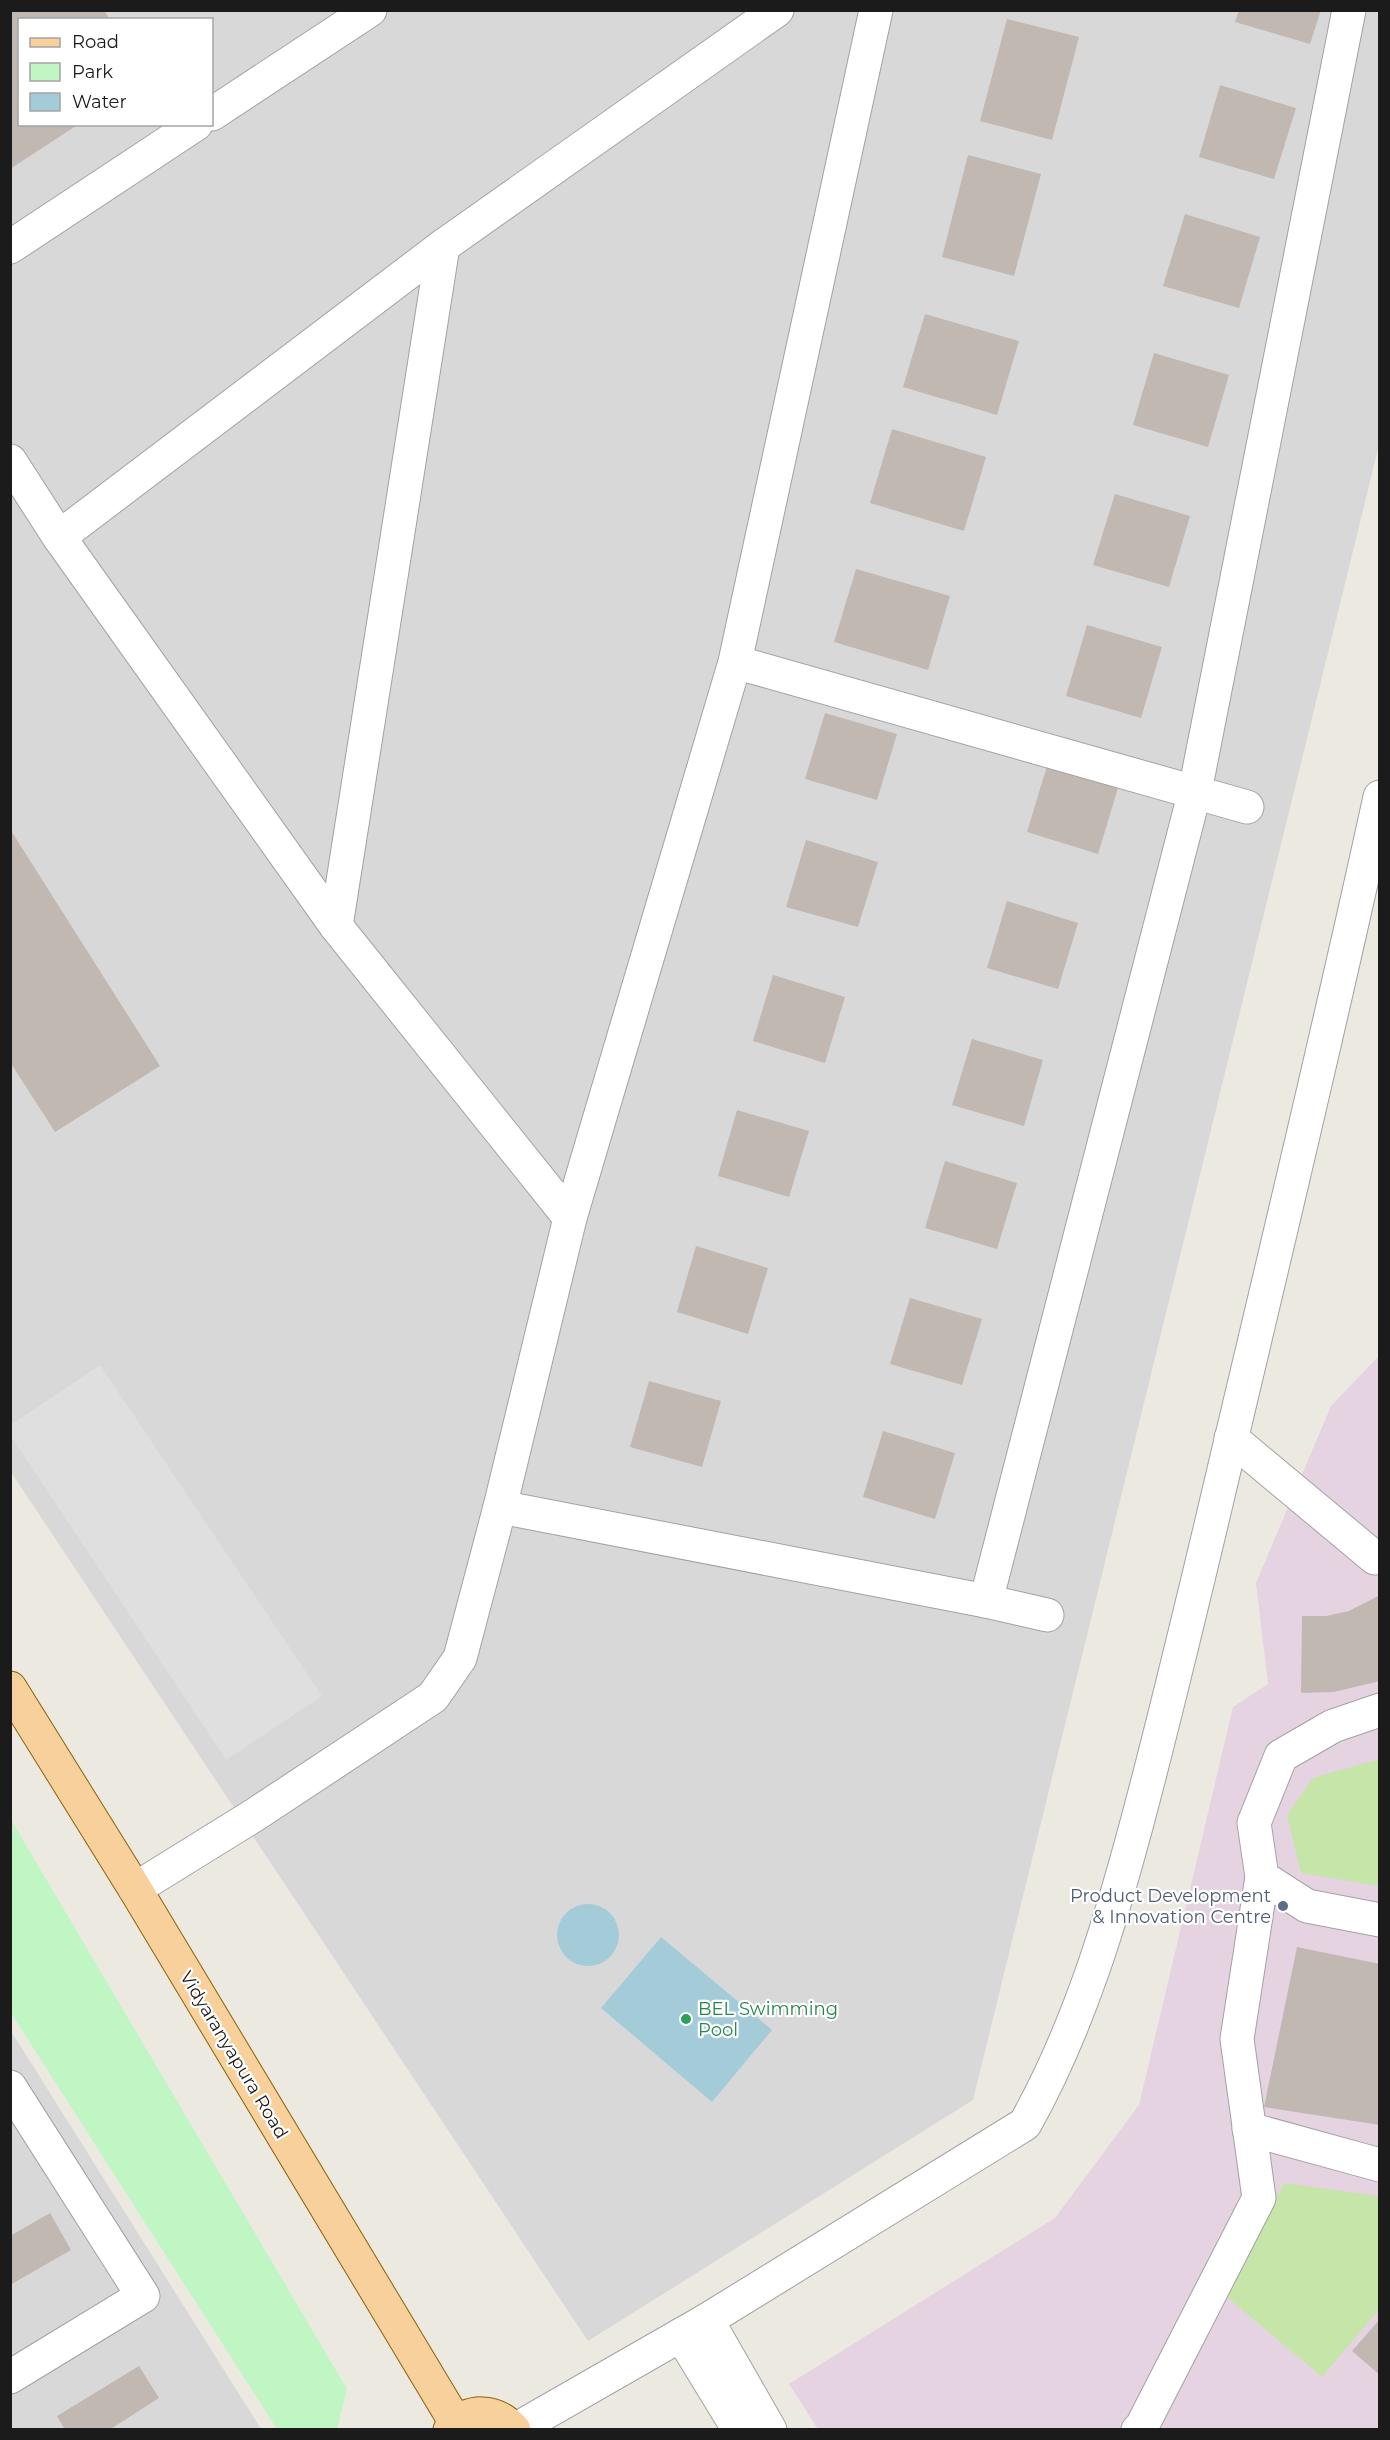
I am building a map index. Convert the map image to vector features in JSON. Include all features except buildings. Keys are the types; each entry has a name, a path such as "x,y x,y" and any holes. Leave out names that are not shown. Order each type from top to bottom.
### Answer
{"main road":[{"name":"Vidyaranyapura Road","path":"10,1688 135,1889 453,2426"},
{"path":"453,2426 466,2416 480,2413 493,2414 505,2420 514,2430"}],"street":[{"path":"213,113 370,10"},
{"path":"59,537 443,246 777,10"},
{"path":"135,1889 256,1814 433,1698 460,1658 500,1507 570,1218 735,662 876,10"},
{"path":"986,1601 1195,791 1350,10"},
{"path":"10,247 193,126"},
{"path":"336,926 443,246"},
{"path":"10,461 59,537 336,926 570,1218"},
{"path":"735,662 1247,807"},
{"path":"514,2430 694,2327 1025,2124 1049,2080 1076,2016 1126,1864 1184,1639 1380,798"},
{"path":"1231,1438 1375,1558"},
{"path":"500,1507 986,1601 1047,1615"},
{"path":"1138,2430 1259,2198 1237,2039 1262,1877 1254,1824 1281,1756 1333,1726 1380,1710"},
{"path":"1262,1877 1307,1906 1380,1920"},
{"path":"10,2087 143,2296 10,2377"},
{"path":"1249,2129 1380,2165"},
{"path":"694,2327 739,2430"},
{"path":"694,2327 770,2430"}],"shaded area":[{"path":"10,11 1379,11 1379,445 973,2100 588,2341 11,1472"},
{"name":"Product Development & Innovation Centre","path":"1379,1356 1379,2429 818,2429 789,2384 1055,2218 1139,2105 1233,1707 1268,1684 1256,1583 1331,1406"},
{"path":"100,1365 322,1696 226,1760 11,1436 11,1425"},
{"path":"11,2031 261,2429 11,2429"}],"green space":[{"path":"1379,1759 1379,1886 1301,1873 1287,1815 1313,1778"},
{"path":"10,1818 347,2389 337,2429 277,2429 11,2013"},
{"path":"1284,2183 1379,2196 1379,2314 1377,2312 1322,2377 1227,2297"}],"water":[{"path":"582,1904 594,1904 610,1913 617,1923 619,1935 617,1947 610,1957 594,1966 582,1966 571,1961 562,1952 557,1941 557,1929 562,1918 571,1909"},
{"name":"BEL Swimming Pool","path":"661,1937 772,2030 712,2102 601,2008"}],"place":[{"name":"Product Development & Innovation Centre","path":"1283,1906"},
{"name":"BEL Swimming Pool","path":"686,2019"}]}
